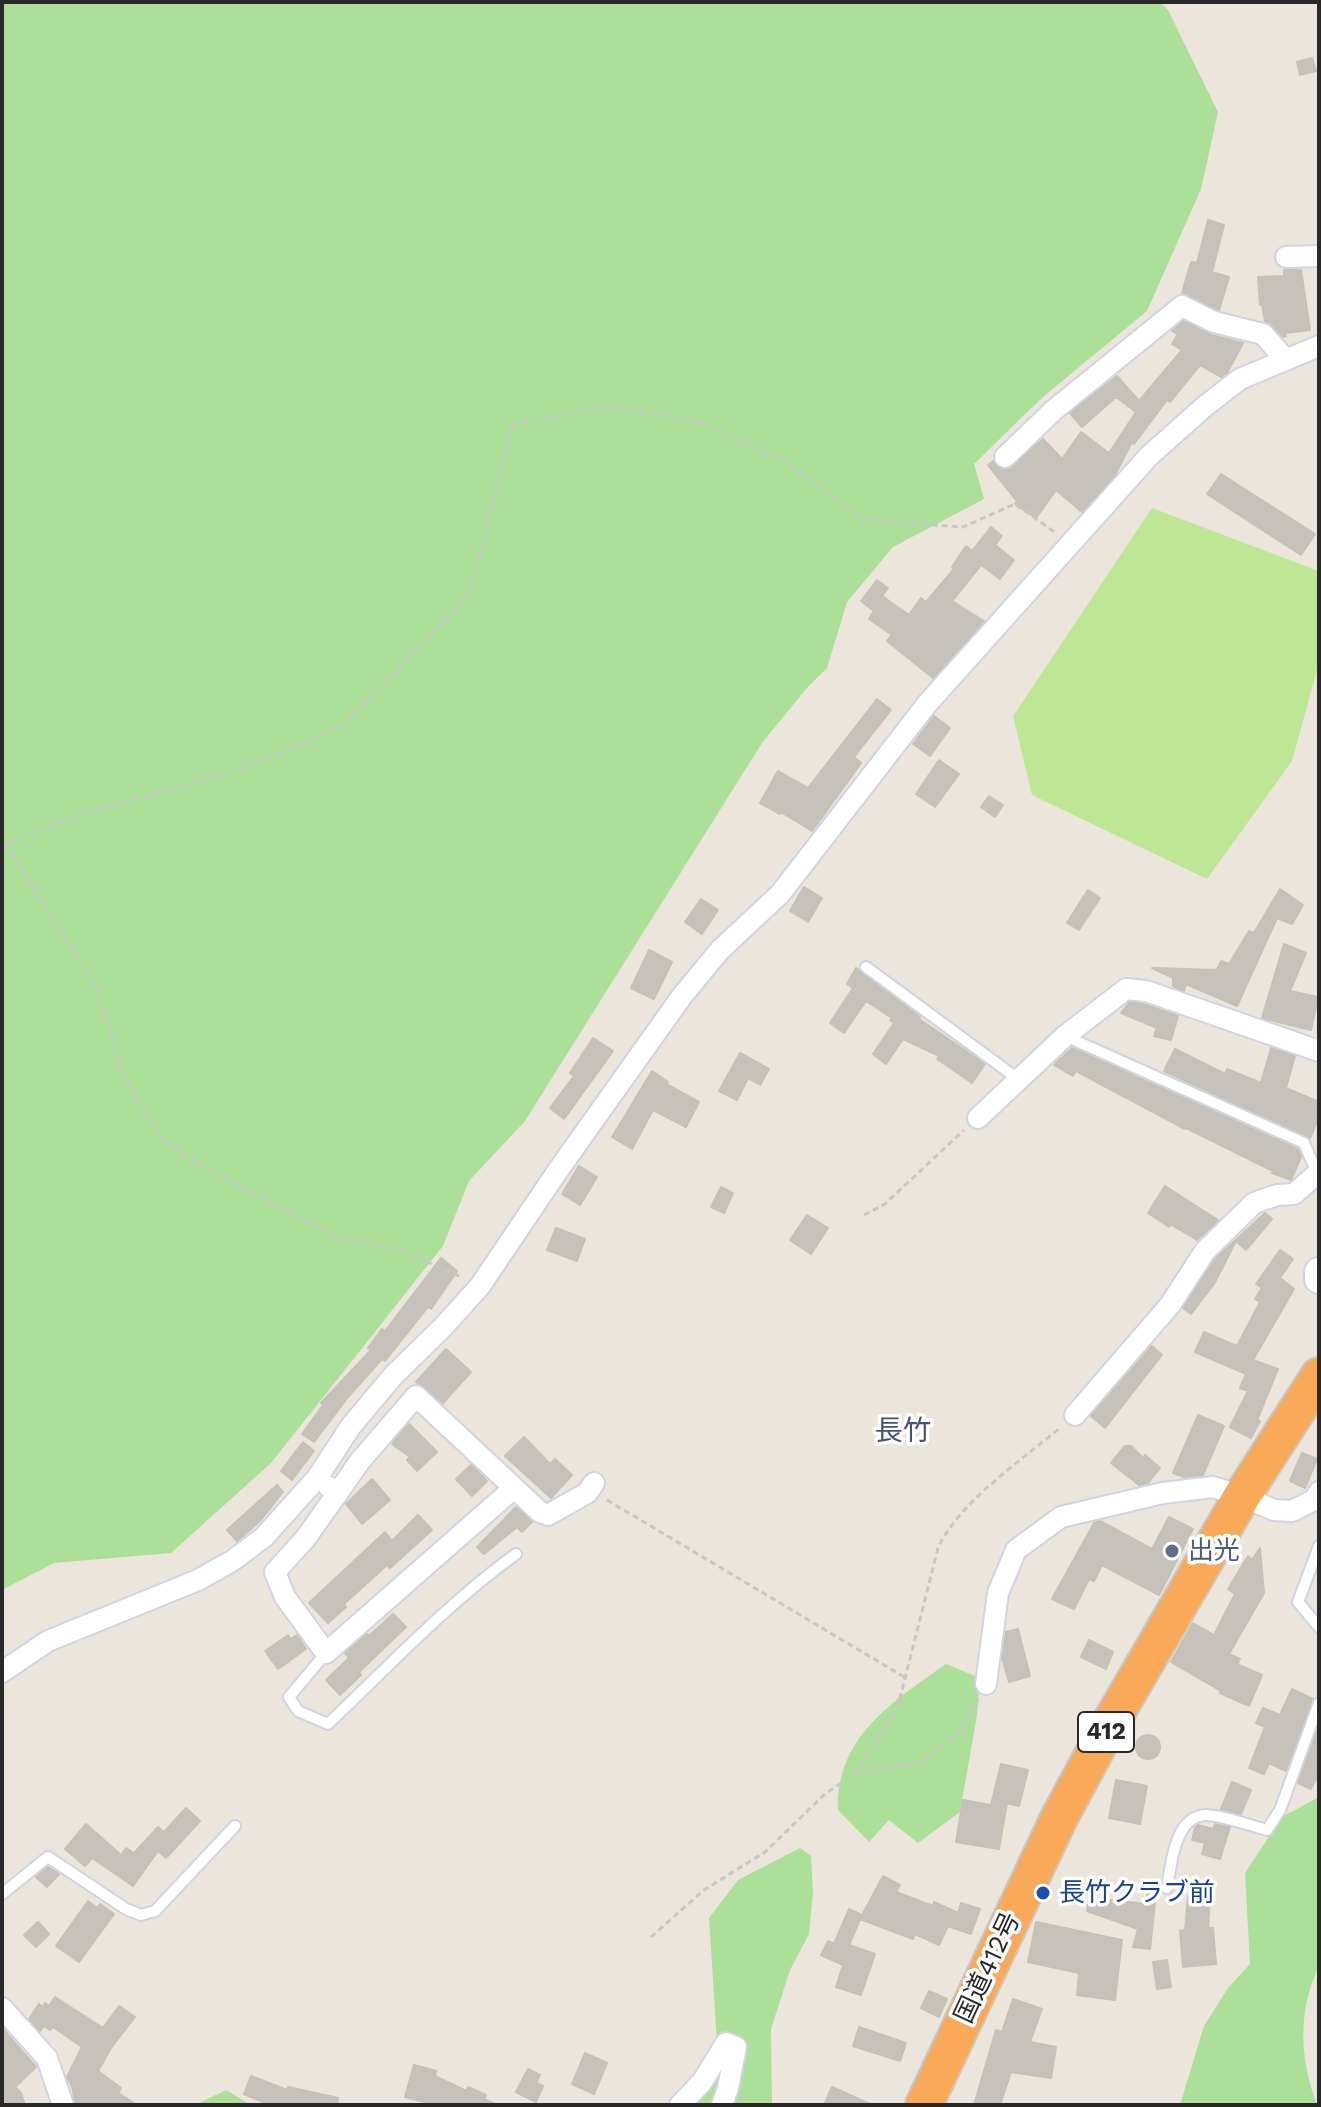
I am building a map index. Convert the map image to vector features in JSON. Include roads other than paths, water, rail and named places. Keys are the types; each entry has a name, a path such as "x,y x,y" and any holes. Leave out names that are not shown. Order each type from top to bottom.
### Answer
{"highway":[{"name":"国道412号","path":"924,2105 1059,1818 1108,1727 1242,1496 1319,1376"}],"main road":[{"path":"1319,1272 1319,1279"}],"street":[{"path":"1286,257 1319,256"},
{"path":"1005,457 1054,410 1182,306 1214,322 1263,334 1286,360"},
{"path":"2,1672 48,1641 198,1580 232,1561 264,1537 317,1478 351,1426 393,1376 480,1286 682,996 720,950 780,894 927,704 1149,456 1240,379 1319,346"},
{"path":"978,1118 1065,1036 1126,989 1146,991 1319,1051"},
{"path":"1075,1415 1170,1305 1205,1251 1254,1203 1277,1195 1294,1194 1318,1173"},
{"path":"514,1488 326,1653 285,1597 275,1572 305,1539 360,1461 416,1396 540,1512 548,1515 593,1485"},
{"path":"317,1478 337,1494"},
{"path":"986,1684 998,1593 1016,1550 1061,1517 1163,1493 1213,1487 1274,1510 1292,1511 1314,1500 1319,1492"},
{"path":"2,2008 47,2058 63,2105"},
{"path":"680,2105 702,2082 726,2043 736,2047 722,2105"}],"lane":[{"path":"866,967 1018,1079"},
{"path":"1065,1036 1304,1143 1318,1173"},
{"path":"1319,1546 1298,1602 1319,1627"},
{"path":"326,1653 289,1697 298,1711 328,1724 444,1613 516,1554"},
{"path":"1167,1888 1175,1845 1187,1823 1204,1815 1267,1830 1280,1810 1319,1703"},
{"path":"2,1894 48,1857 126,1909 141,1915 155,1911 235,1826"}],"place":[{"name":"出光","path":"1172,1551"},
{"name":"長竹クラブ前","path":"1043,1893"}],"district":[{"name":"長竹","path":"903,1432"}]}
